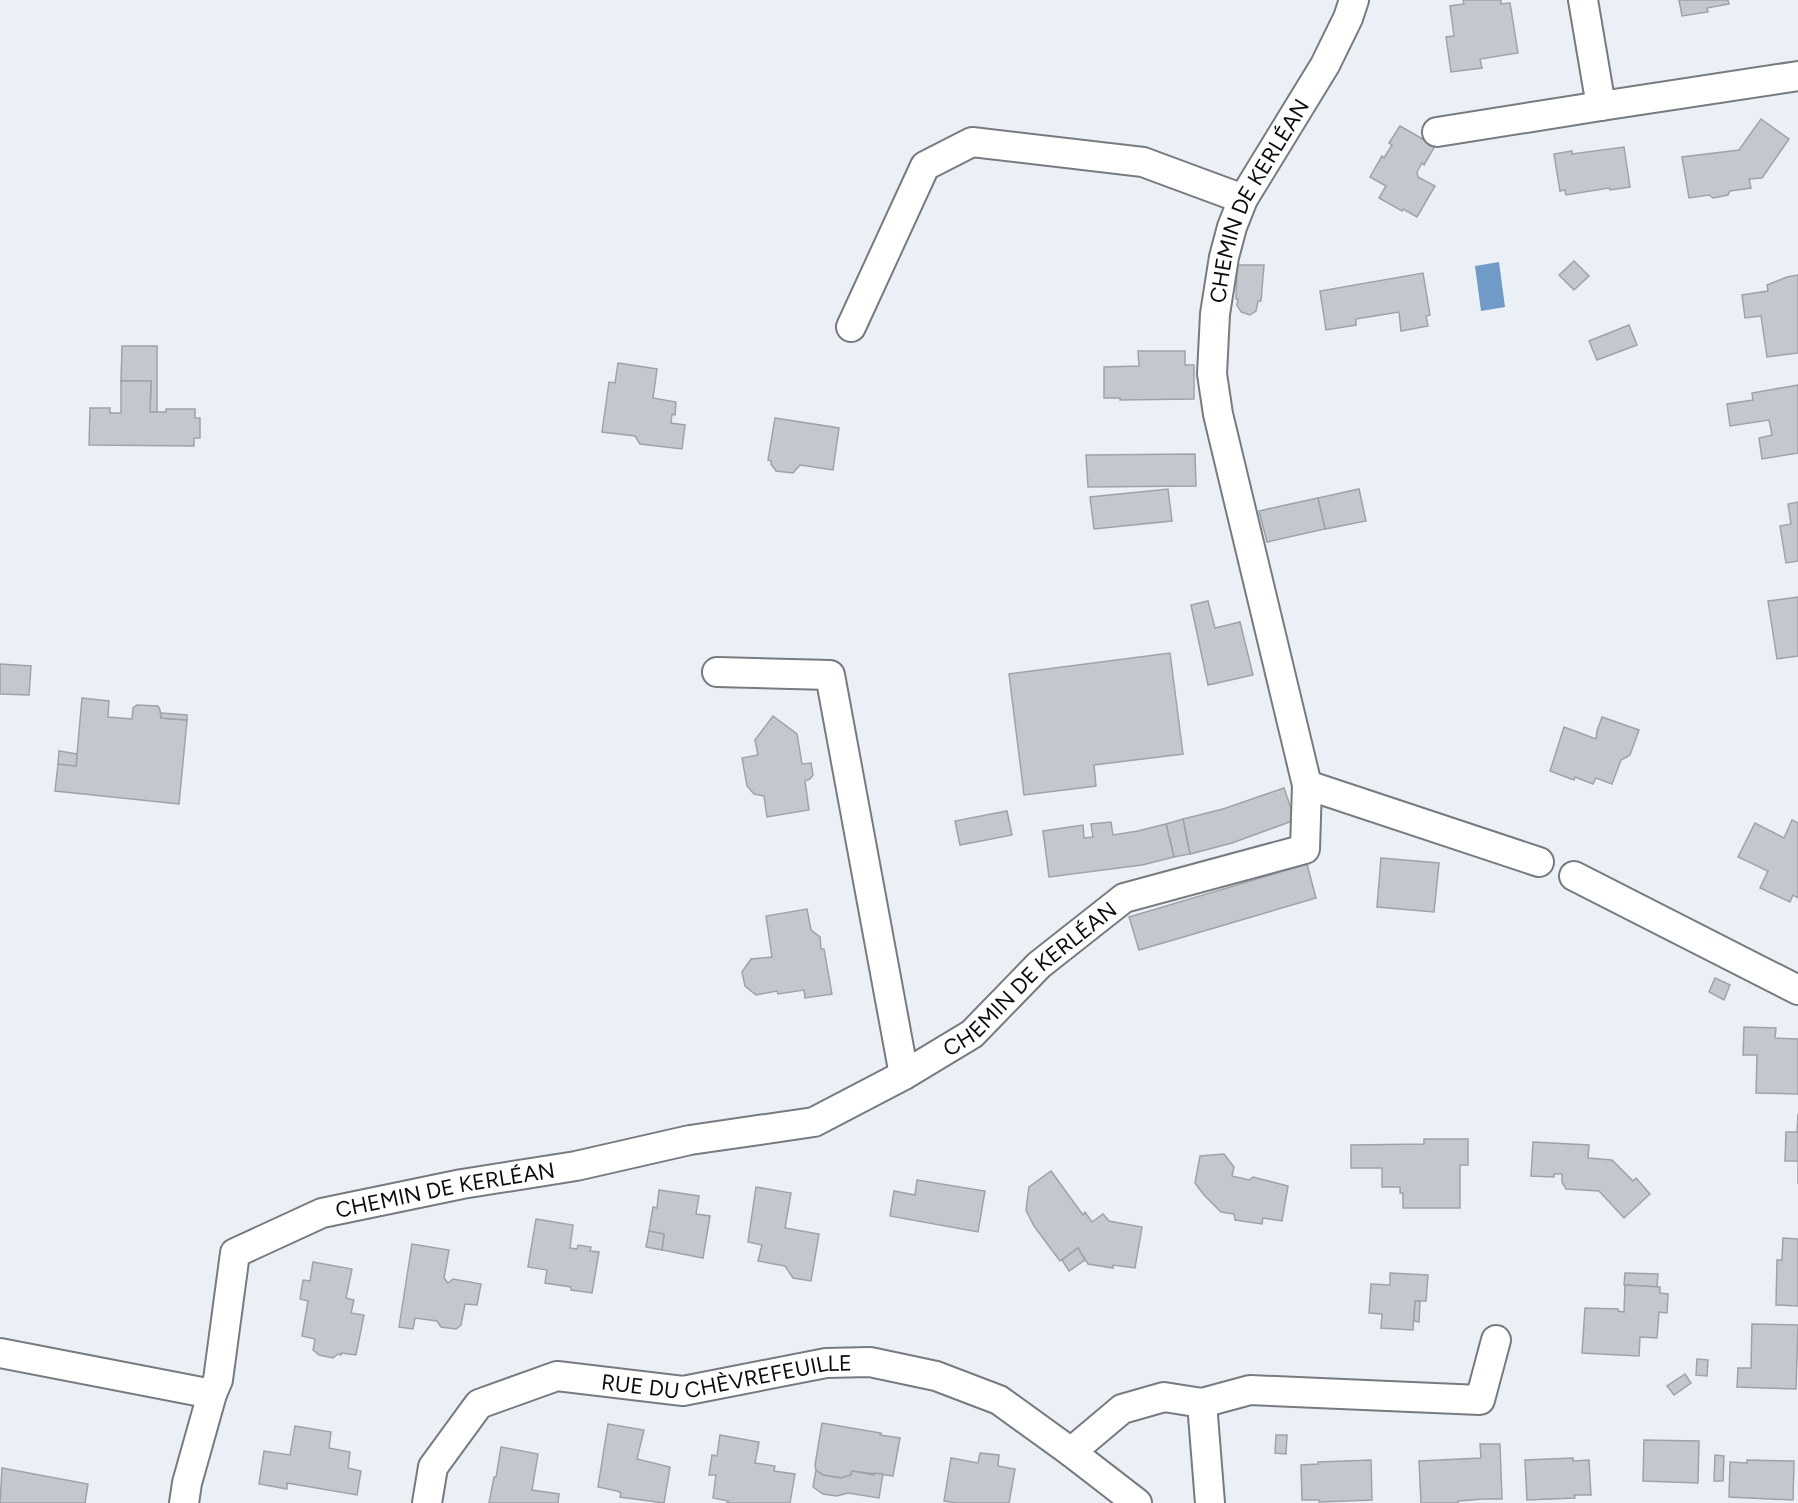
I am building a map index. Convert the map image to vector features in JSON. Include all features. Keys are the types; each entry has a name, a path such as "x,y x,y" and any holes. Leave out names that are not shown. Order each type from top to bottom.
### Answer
{"street":[{"name":"CHEMIN DE KERLÉAN","path":"184,1503 187,1483 218,1380 235,1253 322,1213 462,1184 576,1166 690,1140 814,1122 904,1075 972,1034 1039,965 1124,898 1305,849 1307,785 1218,414 1212,374 1215,314 1224,257 1243,199 1326,65 1354,0"},
{"path":"1583,0 1600,106"},
{"path":"1437,132 1798,76"},
{"path":"851,327 925,166 972,142 1143,162 1243,199"},
{"path":"717,672 830,675 904,1075"},
{"path":"1307,785 1539,862"},
{"path":"1574,876 1798,990"},
{"path":"1071,1452 1122,1409 1164,1397 1202,1403 1250,1390 1480,1400 1496,1340"},
{"path":"0,1353 212,1394"},
{"name":"RUE DU CHÈVREFEUILLE","path":"427,1503 433,1467 479,1404 557,1376 683,1391 826,1362 870,1362 936,1376 999,1400 1137,1503"},
{"path":"1202,1403 1210,1503"}],"water":[{"path":"1499,262 1505,307 1481,311 1475,266"}],"building":[{"path":"1463,0 1501,0 1501,4 1510,3 1518,53 1480,59 1482,68 1451,72 1446,37 1454,36 1450,6 1464,4"},
{"path":"1679,0 1728,0 1729,4 1707,8 1708,12 1682,16"},
{"path":"1761,119 1789,139 1762,178 1749,179 1751,188 1730,191 1728,195 1713,198 1709,195 1689,198 1682,157 1739,150"},
{"path":"1400,126 1435,146 1417,172 1418,177 1435,186 1417,217 1379,198 1386,186 1370,177 1382,156 1384,158 1392,145 1389,143"},
{"path":"1624,147 1630,187 1566,195 1565,190 1560,191 1554,154"},
{"path":"1574,261 1589,276 1574,290 1559,275"},
{"path":"1237,265 1264,265 1261,301 1258,301 1256,311 1250,315 1241,312 1237,305"},
{"path":"1423,273 1430,315 1426,316 1428,326 1401,331 1399,312 1356,319 1356,325 1326,330 1320,291"},
{"path":"1798,275 1798,353 1767,357 1761,316 1745,318 1742,295 1768,291 1767,285"},
{"path":"1629,325 1637,345 1597,360 1589,341"},
{"path":"122,346 157,346 157,412 150,412 151,381 121,381"},
{"path":"1138,351 1185,351 1185,365 1194,365 1194,399 1120,400 1120,398 1104,398 1104,367 1139,366"},
{"path":"618,363 657,369 653,398 676,402 675,415 672,414 671,423 685,425 682,449 640,444 635,436 602,432 609,382 615,383"},
{"path":"121,381 151,381 150,412 166,412 166,409 195,409 195,418 200,418 200,438 194,438 194,446 89,445 90,408 110,408 110,413 121,413"},
{"path":"1798,385 1798,453 1762,459 1759,438 1772,435 1769,420 1730,426 1727,404 1753,400 1752,393"},
{"path":"775,418 839,428 833,470 800,465 793,473 776,471 771,461 768,460"},
{"path":"1195,454 1196,486 1088,487 1086,455"},
{"path":"1168,489 1172,521 1094,529 1090,497"},
{"path":"1359,489 1366,521 1325,529 1318,498"},
{"path":"1318,498 1325,529 1267,542 1259,511"},
{"path":"1798,502 1798,561 1786,563 1780,526 1791,524 1788,504"},
{"path":"1798,597 1798,656 1777,659 1768,601"},
{"path":"1208,601 1215,628 1240,622 1253,675 1208,685 1191,605"},
{"path":"1170,653 1183,754 1094,765 1096,786 1024,795 1009,674"},
{"path":"0,664 31,666 29,695 0,694"},
{"path":"82,698 109,701 108,717 132,719 133,708 137,705 158,706 161,718 187,720 179,804 55,791 58,764 76,766"},
{"path":"161,713 187,715 187,720 161,718"},
{"path":"773,716 797,734 802,764 811,763 813,775 805,781 809,810 767,817 764,796 754,794 747,786 742,758 758,755 755,740"},
{"path":"1602,717 1639,730 1630,755 1621,760 1612,784 1596,778 1593,784 1550,771 1564,727 1596,739"},
{"path":"59,751 77,754 76,766 58,764"},
{"path":"1284,788 1295,820 1232,843 1190,854 1183,819 1223,809"},
{"path":"1007,811 1012,835 960,845 955,821"},
{"path":"1183,819 1190,854 1174,857 1166,824"},
{"path":"1792,820 1798,823 1798,898 1793,895 1790,902 1760,888 1768,871 1738,857 1755,823 1784,838"},
{"path":"1111,822 1113,835 1166,824 1174,857 1142,865 1049,877 1043,831 1083,825 1084,838 1093,837 1091,824"},
{"path":"1381,858 1439,863 1434,912 1377,907"},
{"path":"1307,864 1316,898 1139,950 1129,917"},
{"path":"807,909 811,930 820,937 821,949 824,949 832,994 805,998 804,990 778,994 777,991 756,995 745,986 742,972 751,959 772,957 766,916"},
{"path":"1715,978 1730,985 1724,1000 1709,992"},
{"path":"1744,1027 1776,1028 1775,1038 1798,1039 1798,1094 1756,1093 1757,1055 1743,1055"},
{"path":"1798,1114 1798,1161 1785,1161 1786,1132 1797,1132"},
{"path":"1424,1139 1468,1139 1468,1165 1460,1165 1460,1208 1403,1208 1403,1193 1400,1193 1400,1187 1382,1187 1382,1168 1351,1168 1351,1145 1424,1144"},
{"path":"1533,1142 1589,1145 1588,1158 1612,1160 1633,1181 1636,1178 1650,1194 1624,1218 1599,1191 1566,1189 1562,1182 1562,1174 1554,1174 1554,1177 1531,1176"},
{"path":"1224,1154 1234,1167 1232,1176 1249,1180 1253,1177 1288,1186 1282,1221 1263,1218 1262,1224 1235,1220 1234,1214 1221,1212 1204,1195 1195,1183 1200,1156"},
{"path":"1051,1171 1083,1215 1085,1212 1092,1222 1103,1214 1109,1221 1142,1227 1135,1268 1113,1265 1113,1268 1088,1264 1078,1248 1060,1261 1034,1226 1026,1210 1029,1187"},
{"path":"917,1180 985,1191 978,1232 890,1216 894,1191 915,1195"},
{"path":"756,1187 791,1193 785,1228 819,1234 811,1281 793,1278 785,1266 758,1261 762,1245 748,1242"},
{"path":"659,1190 699,1196 696,1214 710,1216 703,1258 662,1250 664,1234 649,1231 653,1207 657,1208"},
{"path":"536,1219 573,1225 570,1248 577,1249 578,1245 591,1247 590,1251 599,1252 592,1293 545,1283 547,1270 528,1267"},
{"path":"649,1231 664,1234 662,1250 646,1247"},
{"path":"1783,1238 1798,1239 1798,1306 1776,1305 1777,1260 1782,1260"},
{"path":"412,1244 449,1250 444,1278 448,1283 453,1279 481,1284 477,1305 465,1304 461,1325 456,1329 441,1327 437,1321 415,1318 413,1329 399,1327"},
{"path":"1078,1248 1085,1260 1069,1271 1062,1260"},
{"path":"313,1262 352,1269 346,1298 354,1300 351,1313 364,1315 356,1355 341,1353 333,1358 319,1355 313,1350 315,1339 302,1336 308,1301 300,1299 303,1280 310,1281"},
{"path":"1390,1273 1428,1275 1426,1301 1415,1301 1413,1330 1381,1328 1382,1314 1369,1313 1371,1284 1390,1285"},
{"path":"1625,1273 1658,1274 1657,1287 1624,1285"},
{"path":"1625,1285 1660,1287 1660,1293 1668,1294 1667,1313 1659,1312 1657,1338 1640,1337 1639,1356 1582,1353 1585,1308 1618,1309 1624,1312"},
{"path":"1415,1301 1420,1301 1419,1322 1414,1321"},
{"path":"1752,1324 1798,1325 1796,1389 1737,1387 1738,1368 1751,1368"},
{"path":"1697,1359 1708,1360 1707,1376 1696,1375"},
{"path":"1685,1374 1691,1383 1674,1395 1667,1386"},
{"path":"822,1423 900,1438 893,1476 852,1471 851,1475 841,1478 823,1475 816,1470"},
{"path":"608,1424 644,1430 637,1459 670,1467 664,1503 620,1497 621,1493 617,1491 598,1487"},
{"path":"295,1426 331,1432 329,1448 350,1452 348,1468 361,1471 357,1495 287,1483 287,1489 259,1484 264,1451 290,1455"},
{"path":"720,1435 759,1442 755,1463 775,1466 774,1471 795,1474 790,1503 727,1503 728,1501 713,1498 716,1475 709,1475 712,1455 717,1456"},
{"path":"1276,1435 1287,1435 1286,1454 1275,1453"},
{"path":"1644,1440 1699,1441 1698,1483 1643,1481"},
{"path":"1480,1444 1500,1444 1502,1499 1458,1501 1458,1503 1421,1503 1419,1461 1481,1458"},
{"path":"501,1447 538,1454 532,1490 559,1494 558,1503 489,1503"},
{"path":"980,1453 999,1455 998,1466 1015,1469 1009,1503 944,1501 951,1458 978,1463"},
{"path":"1715,1455 1724,1456 1723,1481 1714,1481"},
{"path":"1573,1458 1573,1461 1589,1460 1591,1495 1527,1500 1525,1460"},
{"path":"1371,1460 1372,1500 1319,1502 1319,1500 1302,1500 1301,1465"},
{"path":"1747,1460 1794,1461 1793,1500 1729,1497 1730,1462 1747,1463"},
{"path":"2,1468 88,1484 85,1503 0,1503"},
{"path":"816,1470 823,1475 841,1478 851,1475 852,1471 874,1475 874,1473 883,1474 879,1498 848,1493 837,1496 823,1494 813,1487"}]}
